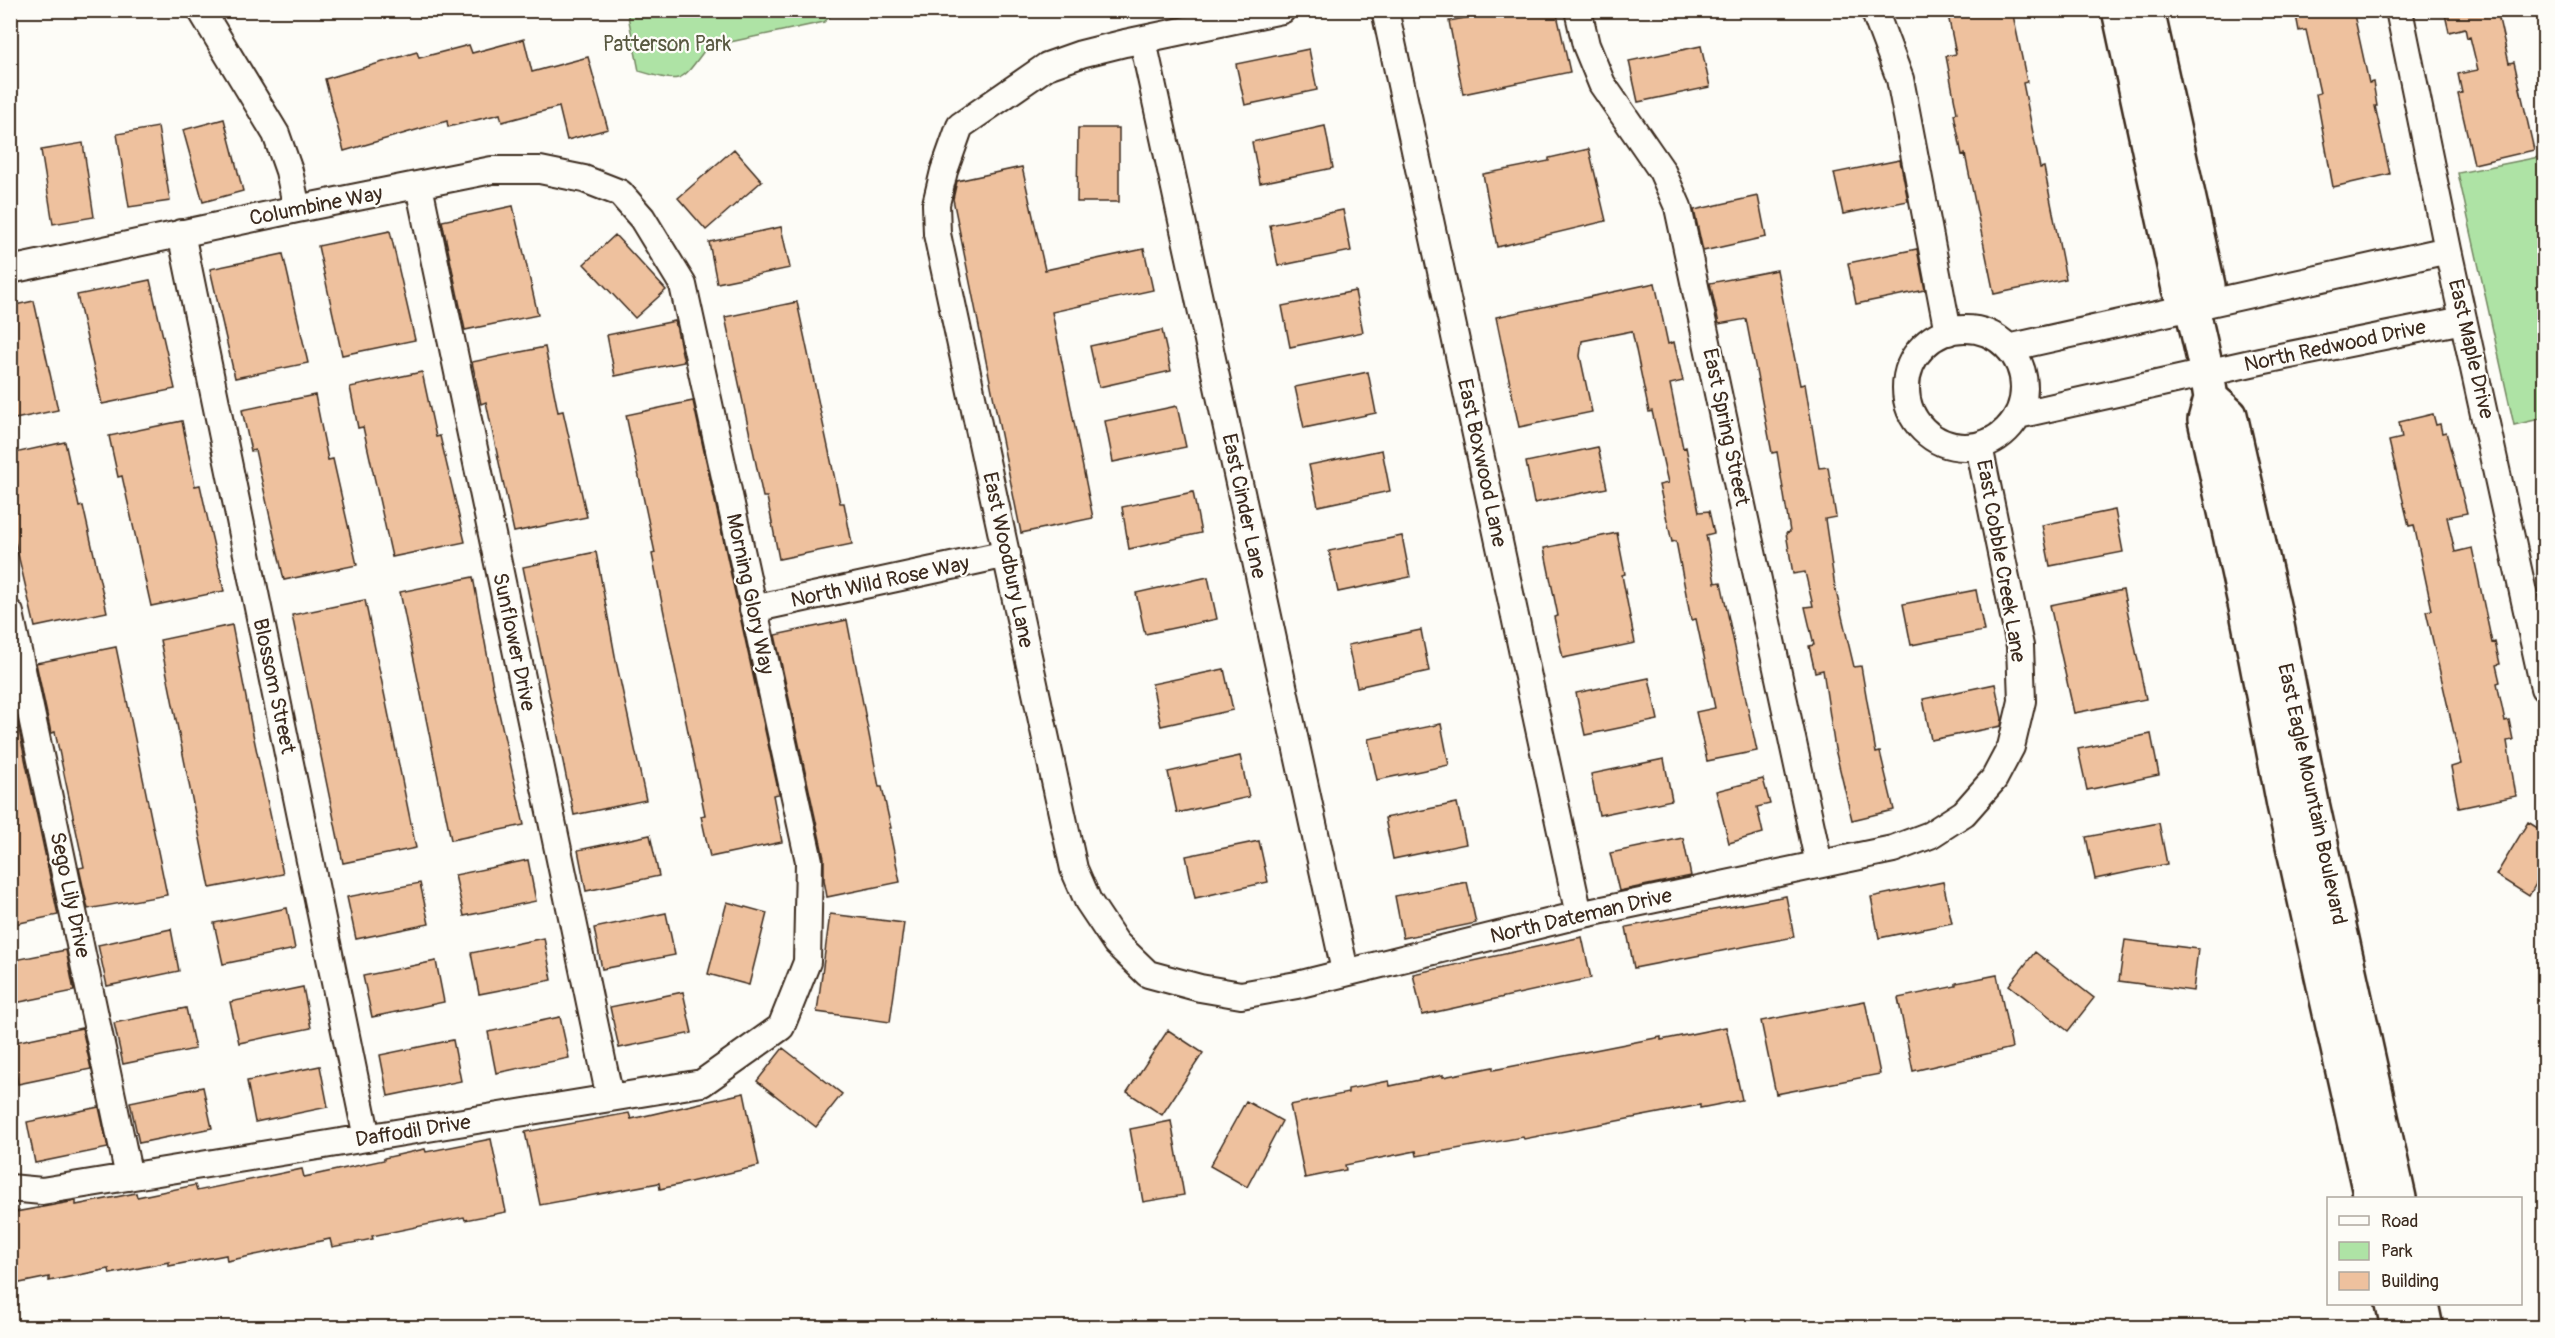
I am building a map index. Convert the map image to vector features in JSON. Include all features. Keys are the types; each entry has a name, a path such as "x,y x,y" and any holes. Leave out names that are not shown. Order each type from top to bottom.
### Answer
{"street":[{"path":"201,10 276,135 289,171 297,209"},
{"path":"1143,41 1282,10"},
{"name":"East Boxwood Lane","path":"1385,10 1579,915"},
{"name":"East Spring Street","path":"1578,10 1586,45 1602,84 1662,171 1678,207 1819,864"},
{"path":"1874,10 1900,79 1948,332"},
{"name":"East Eagle Mountain Boulevard","path":"2119,10 2179,289 2193,308 2209,386 2205,420 2247,612 2284,805 2371,1197"},
{"path":"2147,10 2208,285 2193,308"},
{"name":"East Maple Drive","path":"2399,10 2448,250 2544,688"},
{"name":"East Woodbury Lane","path":"1143,41 1081,54 1047,66 960,126 944,171 936,204 937,234 1074,869 1088,900 1116,943 1148,974"},
{"name":"East Cinder Lane","path":"1143,41 1345,971"},
{"name":"Columbine Way","path":"10,270 492,170 540,170 584,179 620,193"},
{"name":"Sunflower Drive","path":"419,186 610,1098"},
{"name":"Morning Glory Way","path":"620,193 642,218 683,285 808,861 807,962 787,1011"},
{"name":"Blossom Street","path":"181,233 367,1138"},
{"path":"2008,348 2448,250"},
{"name":"North Redwood Drive","path":"2018,415 2209,386 2463,320"},
{"path":"1964,329 1980,331 1995,338 2008,348 2018,362 2024,380 2024,398 2018,415 2008,429 1995,440 1979,446 1959,447 1940,442 1923,430 1912,414 1906,394 1908,374 1916,356 1930,341 1948,332 1964,329"},
{"name":"East Eagle Mountain Boulevard","path":"2209,386 2230,415 2274,610 2312,803 2398,1197"},
{"name":"East Cobble Creek Lane","path":"1979,446 2020,646 2022,701 2011,747 1994,779"},
{"name":"North Wild Rose Way","path":"753,609 1007,554"},
{"name":"Sego Lily Drive","path":"10,614 129,1177"},
{"name":"North Dateman Drive","path":"1148,974 1200,988 1241,995 1296,985 1345,971 1579,915 1893,849 1930,835 1964,813 1994,779"},
{"name":"Daffodil Drive","path":"10,1188 42,1191 702,1083 781,1027 787,1011"},
{"path":"2393,1305 2398,1328"},
{"path":"2421,1305 2426,1328"}],"green space":[{"name":"Patterson Park","path":"627,10 836,11 824,22 707,47 685,74 673,79 639,71"},
{"path":"2544,156 2544,418 2514,425 2458,173"}],"building":[{"path":"1507,10 1556,10 1570,72 1463,94 1449,21"},
{"path":"1947,10 2012,10 2027,82 2023,83 2040,168 2044,167 2066,279 1994,294 1965,154 1962,155 1954,114 1957,113 1946,56 1956,54"},
{"path":"2295,10 2353,10 2369,83 2373,82 2377,106 2375,106 2390,174 2333,187 2316,94 2320,93 2306,30 2299,31"},
{"path":"2444,10 2497,10 2509,63 2514,62 2534,150 2474,164 2458,94 2462,93 2458,74 2478,70 2470,37 2467,38 2465,28 2449,32"},
{"path":"524,39 532,72 588,57 608,129 567,140 559,107 502,122 500,114 448,127 447,121 344,151 325,79 417,52 419,58 469,45 472,53"},
{"path":"1701,46 1710,87 1638,102 1629,61"},
{"path":"1309,49 1317,90 1245,105 1236,64"},
{"path":"224,119 243,191 203,202 183,130"},
{"path":"1325,126 1333,168 1260,183 1252,142"},
{"path":"158,127 170,201 129,207 117,134"},
{"path":"1078,128 1119,128 1119,202 1077,202"},
{"path":"83,143 94,217 53,224 41,150"},
{"path":"734,149 762,181 706,230 678,198"},
{"path":"1589,149 1606,221 1497,247 1483,174 1549,161 1549,158"},
{"path":"1900,160 1908,201 1843,214 1834,173"},
{"path":"1022,167 1045,270 1144,249 1153,290 1052,312 1093,518 1021,533 953,199 957,181"},
{"path":"1758,196 1766,237 1703,251 1694,210"},
{"path":"513,206 538,315 465,330 442,221"},
{"path":"1343,210 1351,251 1278,266 1270,225"},
{"path":"781,227 790,268 717,283 709,242"},
{"path":"390,231 415,340 342,355 318,246"},
{"path":"615,235 666,290 635,318 584,264"},
{"path":"1917,249 1925,290 1856,304 1848,263"},
{"path":"283,254 308,363 235,378 210,269"},
{"path":"1777,270 1800,385 1805,384 1819,468 1828,467 1836,517 1825,519 1835,587 1854,667 1861,666 1876,753 1880,752 1894,810 1852,820 1835,749 1823,670 1815,672 1809,646 1814,645 1805,607 1813,606 1805,572 1793,574 1786,533 1790,532 1777,452 1772,453 1746,319 1719,324 1710,283"},
{"path":"150,280 175,389 102,404 77,295"},
{"path":"1655,283 1668,344 1674,342 1683,381 1670,384 1683,448 1686,447 1699,512 1709,511 1714,533 1706,535 1715,583 1721,582 1757,751 1707,761 1696,712 1715,708 1696,619 1691,620 1676,541 1672,542 1659,485 1668,483 1652,411 1649,412 1632,331 1582,341 1580,356 1592,412 1519,427 1496,317"},
{"path":"1355,291 1363,332 1290,347 1282,306"},
{"path":"34,301 58,410 10,420 10,306"},
{"path":"797,302 840,503 844,503 852,544 779,559 767,497 763,497 725,317"},
{"path":"675,321 684,362 615,376 607,335"},
{"path":"1162,330 1171,371 1099,387 1090,346"},
{"path":"545,347 558,412 563,411 587,517 514,532 486,402 481,404 472,362"},
{"path":"422,372 436,437 440,436 465,542 392,557 363,427 358,428 350,387"},
{"path":"1368,372 1376,413 1304,428 1295,387"},
{"path":"315,395 328,460 333,459 357,565 284,580 255,450 251,451 242,410"},
{"path":"693,401 779,794 773,795 782,842 710,857 701,816 705,815 626,415"},
{"path":"1177,406 1186,447 1113,462 1105,421"},
{"path":"2433,414 2436,425 2440,424 2442,433 2446,432 2467,513 2447,517 2455,552 2472,548 2492,643 2495,642 2500,664 2496,665 2500,682 2497,683 2505,721 2509,720 2513,740 2507,741 2516,796 2459,808 2451,767 2461,764 2426,611 2432,610 2414,525 2409,526 2389,441 2402,438 2399,422"},
{"path":"182,421 195,486 200,485 224,591 151,606 122,476 118,477 109,436"},
{"path":"65,442 79,507 83,506 107,612 35,627 10,520 10,454"},
{"path":"1598,447 1607,488 1534,503 1526,462"},
{"path":"1382,450 1390,491 1318,506 1309,465"},
{"path":"1193,492 1201,533 1129,549 1122,507"},
{"path":"2115,510 2123,552 2050,566 2042,525"},
{"path":"1617,533 1625,574 1622,575 1635,643 1563,658 1554,617 1558,616 1544,548"},
{"path":"1402,536 1410,577 1338,592 1329,551"},
{"path":"596,552 616,661 646,800 574,815 523,567"},
{"path":"473,577 493,686 524,825 451,840 400,592"},
{"path":"1208,577 1217,619 1145,634 1136,593"},
{"path":"1976,590 1984,631 1911,645 1903,604"},
{"path":"2123,590 2146,699 2074,713 2050,605"},
{"path":"365,600 416,848 343,863 292,615"},
{"path":"847,620 879,787 882,787 891,828 889,828 900,882 827,897 824,858 775,635"},
{"path":"232,625 283,874 210,888 160,640"},
{"path":"1421,630 1429,671 1357,687 1348,645"},
{"path":"116,647 167,895 88,909 79,868 84,867 55,732 51,733 36,663"},
{"path":"1224,669 1233,710 1161,726 1152,684"},
{"path":"1649,678 1658,720 1585,735 1576,693"},
{"path":"1995,684 2002,718 2001,726 1931,740 1923,699"},
{"path":"10,688 58,915 10,925"},
{"path":"1441,724 1449,765 1377,780 1368,739"},
{"path":"2151,734 2159,775 2087,790 2078,749"},
{"path":"1240,756 1249,797 1177,813 1168,772"},
{"path":"1664,759 1672,800 1599,815 1591,774"},
{"path":"1763,779 1770,804 1757,807 1763,833 1729,843 1716,791"},
{"path":"1457,803 1466,844 1393,859 1385,818"},
{"path":"2528,822 2544,832 2544,887 2537,882 2529,896 2496,875"},
{"path":"2159,823 2167,864 2095,879 2086,837"},
{"path":"650,835 659,876 586,891 578,850"},
{"path":"1683,838 1691,876 1619,891 1610,853"},
{"path":"1259,841 1268,882 1195,898 1186,856"},
{"path":"528,860 536,901 464,916 455,875"},
{"path":"1467,882 1476,923 1403,938 1395,896"},
{"path":"1943,882 1952,923 1879,938 1871,897"},
{"path":"420,883 429,924 356,939 347,897"},
{"path":"1786,896 1794,937 1634,968 1626,927"},
{"path":"727,902 767,913 749,985 708,974"},
{"path":"287,908 295,949 223,964 214,923"},
{"path":"666,913 675,955 602,969 594,928"},
{"path":"830,914 904,923 890,1022 817,1012"},
{"path":"171,929 179,971 107,986 98,945"},
{"path":"1582,937 1591,978 1422,1015 1413,974"},
{"path":"544,938 552,980 479,994 471,953"},
{"path":"2125,940 2198,949 2193,991 2119,981"},
{"path":"66,950 74,991 10,1004 10,961"},
{"path":"2035,952 2094,998 2068,1031 2009,985"},
{"path":"436,961 444,1002 372,1017 363,976"},
{"path":"1997,975 2012,1048 1913,1071 1898,998"},
{"path":"303,987 311,1028 239,1043 230,1002"},
{"path":"683,992 692,1033 619,1048 610,1007"},
{"path":"1865,1001 1880,1074 1776,1094 1761,1021"},
{"path":"186,1008 195,1049 123,1064 114,1023"},
{"path":"560,1017 569,1058 496,1073 488,1032"},
{"path":"1726,1027 1742,1100 1700,1108 1700,1105 1524,1139 1523,1137 1417,1156 1416,1151 1345,1165 1346,1170 1305,1178 1290,1105 1348,1093 1348,1089 1389,1081 1390,1086 1493,1067 1493,1070 1661,1037 1661,1040"},
{"path":"82,1028 91,1069 18,1084 10,1043"},
{"path":"1168,1030 1203,1053 1162,1115 1127,1092"},
{"path":"453,1040 461,1081 388,1096 380,1055"},
{"path":"783,1048 842,1094 816,1127 757,1081"},
{"path":"320,1066 328,1107 255,1122 247,1081"},
{"path":"203,1087 212,1128 139,1143 130,1102"},
{"path":"744,1093 759,1166 660,1189 659,1183 540,1205 525,1132 629,1113 631,1119"},
{"path":"1246,1101 1282,1121 1247,1187 1210,1166"},
{"path":"99,1107 108,1148 35,1163 27,1122"},
{"path":"1171,1121 1184,1195 1143,1202 1130,1129"},
{"path":"491,1139 506,1212 465,1220 464,1217 372,1236 373,1239 332,1247 330,1239 227,1261 226,1255 169,1266 169,1262 110,1274 109,1269 49,1281 49,1277 10,1285 10,1213 76,1201 76,1205 136,1193 137,1197 195,1185 197,1191 302,1169 304,1177 425,1149 426,1152"}]}
